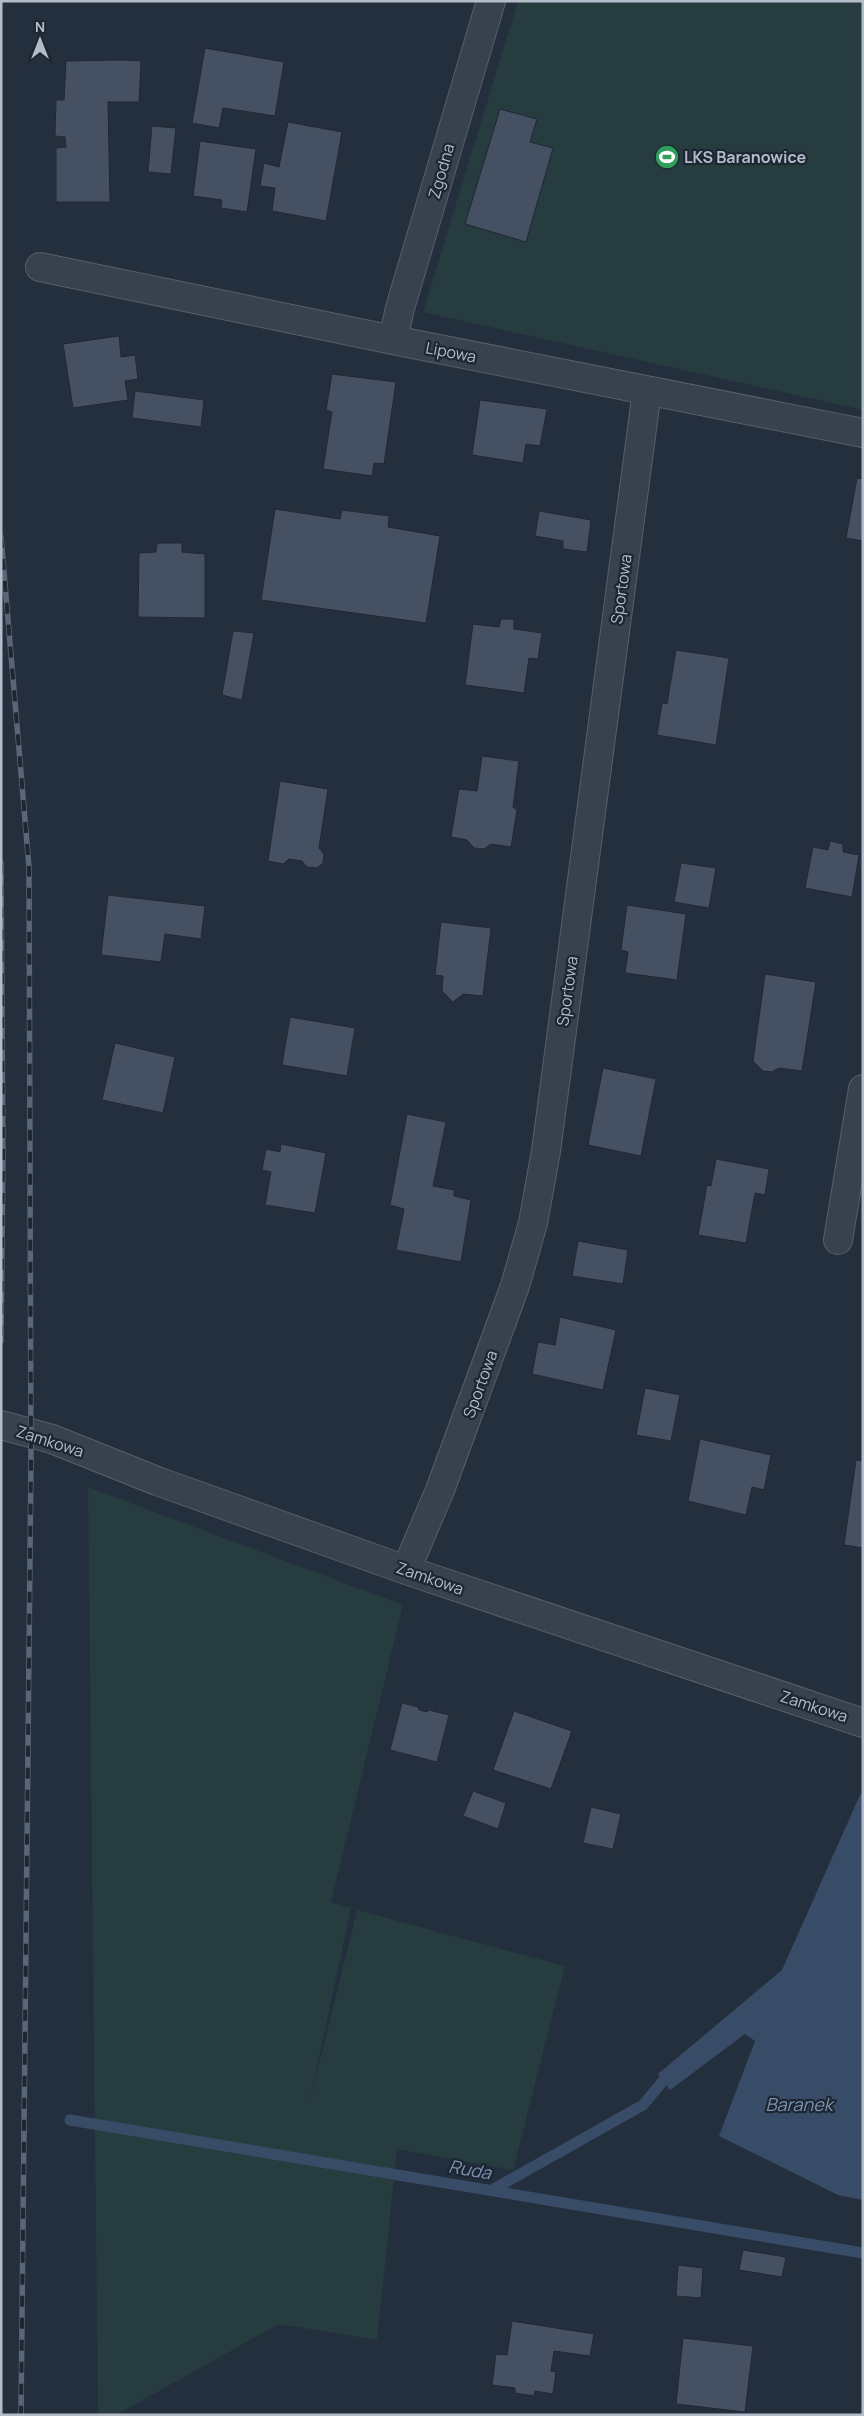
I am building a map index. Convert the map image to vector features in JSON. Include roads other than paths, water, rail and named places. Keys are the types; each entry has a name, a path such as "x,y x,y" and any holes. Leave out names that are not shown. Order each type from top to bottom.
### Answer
{"street":[{"name":"Zgodna","path":"394,340 403,299 491,1"},
{"name":"Lipowa","path":"40,267 394,340 863,433"},
{"name":"Sportowa","path":"406,1570 440,1490 490,1358 515,1286 533,1223 546,1151 647,391"},
{"path":"838,1240 863,1088"},
{"name":"Zamkowa","path":"1,1425 52,1439 157,1481 406,1570 863,1723"}],"water":[{"name":"Baranek","path":"863,1793 863,2200 838,2195 719,2136 755,2041 745,2034 670,2090 658,2074 782,1970 860,1795"}],"waterway":[{"path":"492,2190 643,2105 663,2081"},
{"name":"Ruda","path":"70,2120 863,2253"}],"railway":[{"path":"1,537 29,867 31,1463 21,2415"},
{"path":"1,863 3,1155 1,1341"}],"place":[{"name":"LKS Baranowice","path":"667,157"}]}
